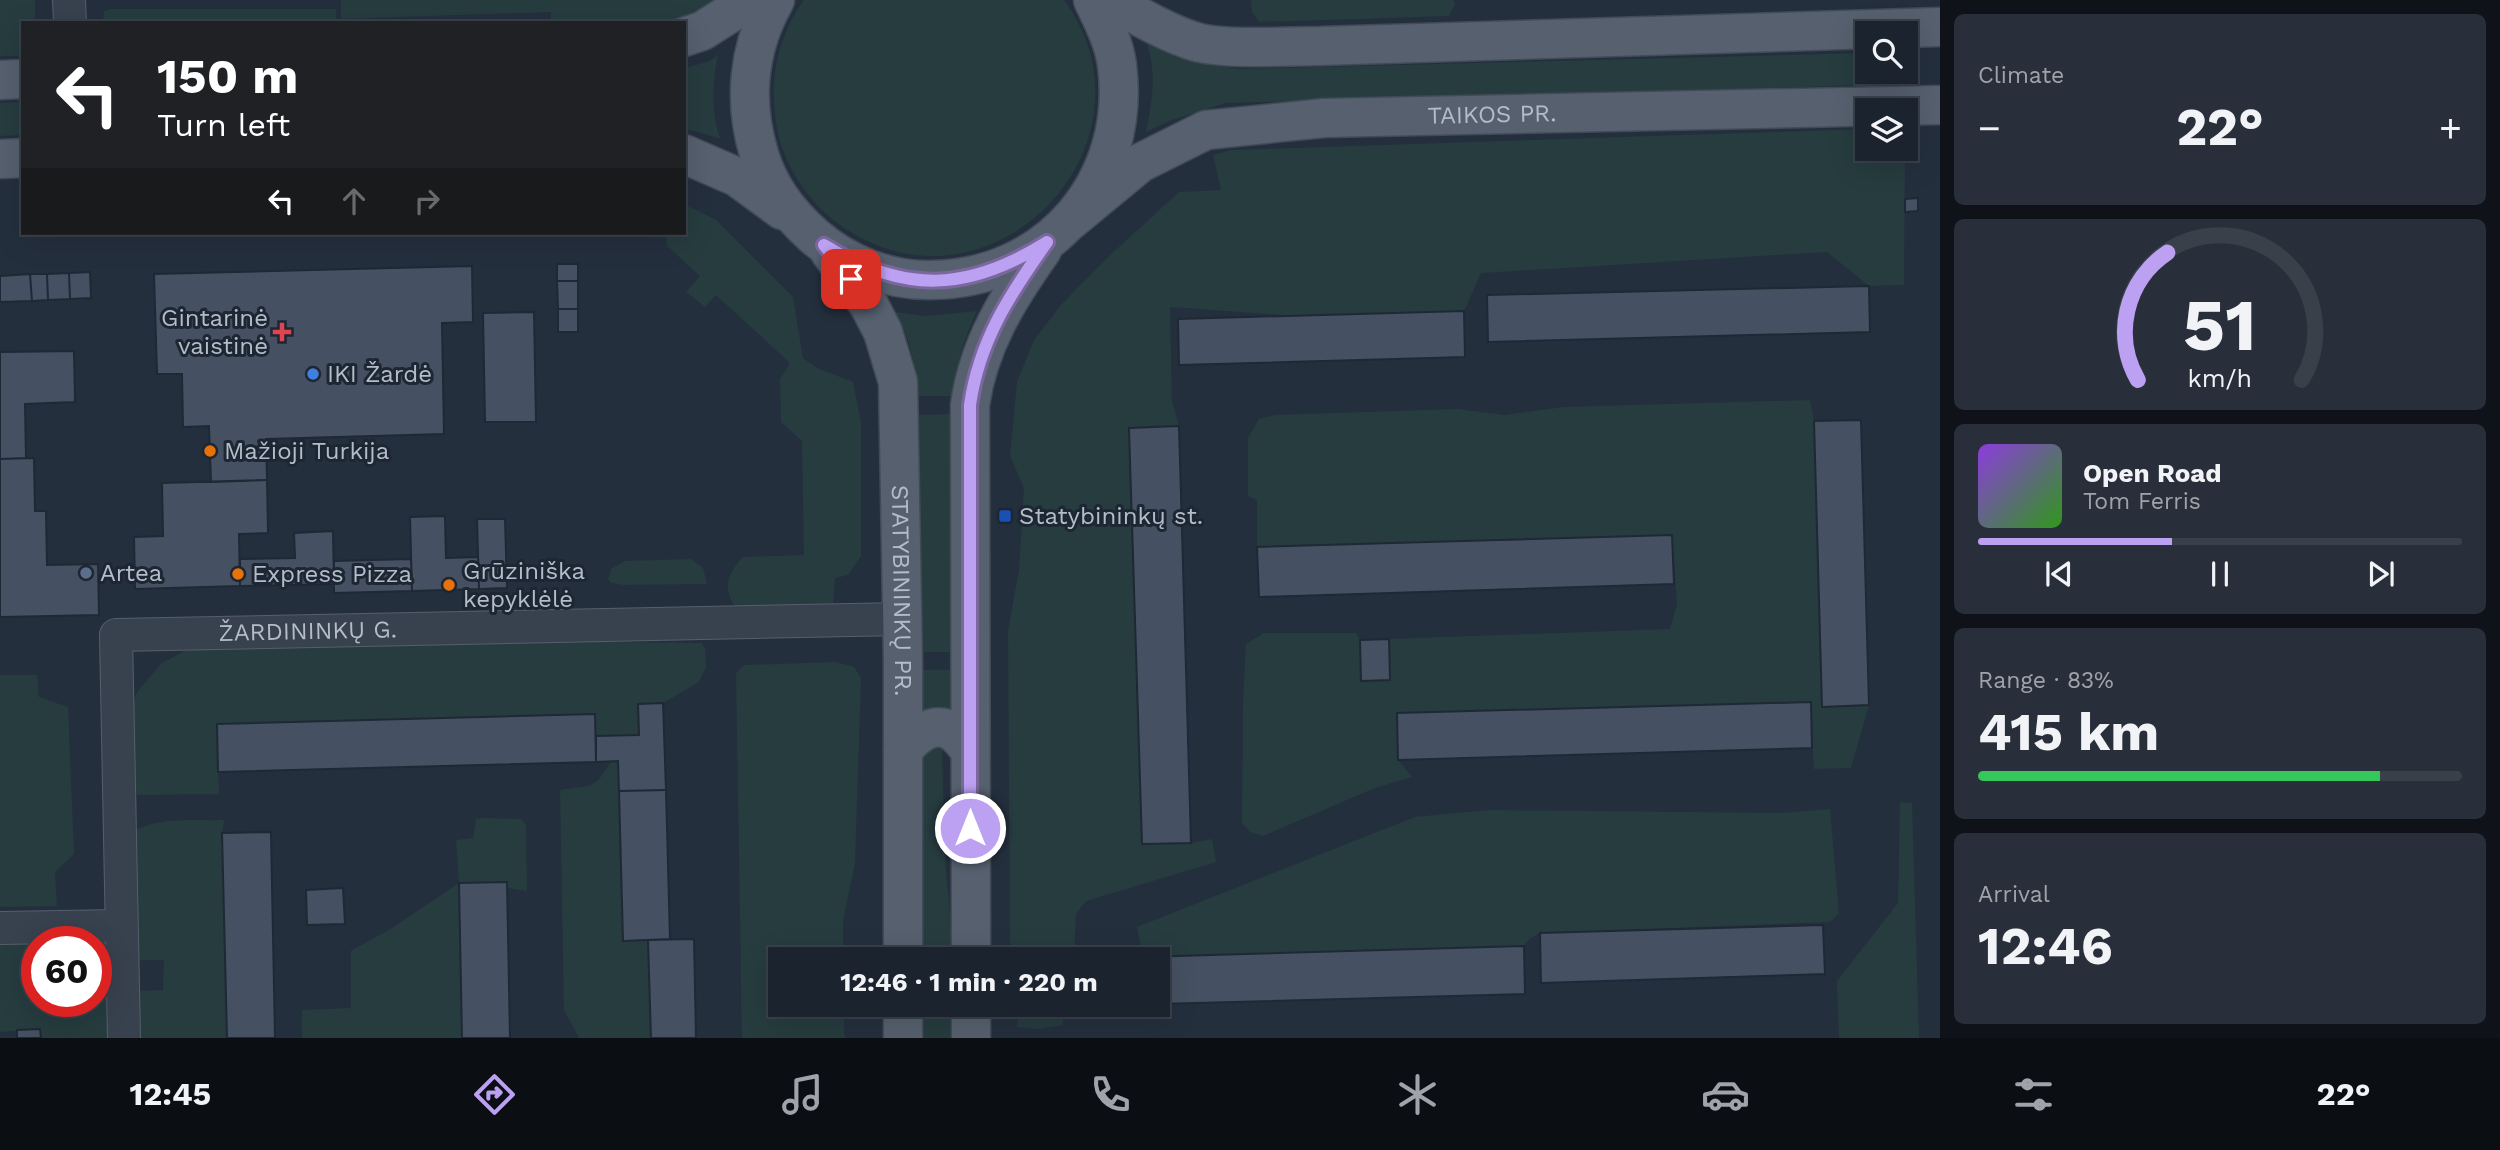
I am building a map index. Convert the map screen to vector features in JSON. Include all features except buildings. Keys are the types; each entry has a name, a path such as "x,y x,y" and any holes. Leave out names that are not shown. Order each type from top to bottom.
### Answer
{"main road":[{"path":"686,36 702,31 751,0"},
{"name":"STATYBININKŲ PR.","path":"775,0 759,33 751,66 748,99 762,166 778,196 869,305 883,332 898,382 903,619 903,947"},
{"path":"971,947 969,439 974,378 984,349 1011,293 1090,195 1106,164 1116,131 1119,96 1116,62 1107,29 1093,0"},
{"path":"1113,0 1158,26 1200,43 1249,46 1940,27"},
{"path":"0,80 21,79"},
{"name":"TAIKOS PR.","path":"1059,231 1140,163 1206,130 1324,118 1940,105"},
{"path":"686,155 737,177 811,234 853,262 885,275 942,280 986,273 1018,261 1059,231"},
{"path":"0,159 21,158"},
{"path":"903,750 915,735 940,728 953,732 969,749"},
{"path":"903,1017 903,1038"},
{"path":"971,1017 971,1038"}],"street":[{"path":"69,0 70,21"},
{"name":"ŽARDININKŲ G.","path":"124,1038 116,635 903,619"},
{"path":"0,928 121,926"}],"green space":[{"path":"0,0 35,0 35,21 21,21 21,56 0,56"},
{"path":"341,0 713,0 680,21 551,21 551,12 341,19"},
{"path":"804,0 1064,0 1091,55 1094,109 1079,160 1049,204 1007,237 957,254 902,253 846,229 824,212 814,202 791,167 780,141 774,104 780,50 786,32"},
{"path":"1251,0 1454,0 1455,5 1449,16 1259,22 1252,12"},
{"path":"336,9 336,19 103,21 104,11"},
{"path":"1147,44 1177,58 1238,69 1855,53 1855,84 1887,84 1226,103 1169,121 1146,132 1152,99"},
{"path":"718,56 713,99 715,121 721,139 686,129 686,67"},
{"path":"21,102 21,135 0,136 0,103"},
{"path":"1855,129 1855,161 1905,161 1904,285 1869,286 1827,252 1481,273 1464,311 1295,316 1170,307 1172,401 1179,426 1129,428 1142,844 1191,843 1212,839 1216,862 1086,901 1076,914 1075,947 1010,947 1008,631 1019,570 1024,488 1010,456 1017,382 1034,340 1061,305 1179,192 1221,190 1213,155 1231,150"},
{"path":"686,205 716,220 793,297 803,358 817,368 853,382 861,422 861,556 848,575 835,578 833,605 736,608 732,601 728,581 733,569 743,557 804,555 802,441 781,422 780,379 790,363 716,295 705,307 686,292 700,276 667,246 666,235 686,235"},
{"path":"977,311 961,352 955,396 916,396 912,353 895,312 926,316"},
{"path":"1810,400 1814,421 1822,706 1869,705 1851,768 1814,769 1810,702 1397,713 1398,760 1412,777 1375,788 1263,836 1250,832 1242,823 1246,644 1264,633 1356,633 1360,640 1361,681 1390,680 1389,639 1670,629 1677,604 1672,535 1257,547 1257,500 1248,496 1248,438 1259,419 1275,415 1457,409 1504,415 1564,407"},
{"path":"955,414 954,652 918,652 916,415"},
{"path":"691,559 703,568 707,584 623,585 608,580 611,569 625,561"},
{"path":"533,641 702,643 706,667 699,682 663,703 638,704 639,735 596,736 595,714 217,724 219,794 133,793 130,709 137,692 162,663 186,650"},
{"path":"836,662 854,667 861,678 855,863 843,921 843,947 768,947 768,1017 844,1017 846,1038 742,1038 736,673 744,665"},
{"path":"918,670 955,670 955,713 928,710 918,712"},
{"path":"0,675 37,675 39,697 68,707 74,854 55,872 57,906 0,907"},
{"path":"942,746 945,859 953,947 919,947 918,749"},
{"path":"611,761 618,761 623,940 648,940 651,1038 579,1038 564,1010 560,790 591,785"},
{"path":"1900,802 1912,803 1919,1038 1839,1038 1837,981 1898,903"},
{"path":"1830,809 1839,913 1830,922 1540,933 1528,940 1524,946 1170,956 1170,947 1141,947 1137,927 1415,817 1488,810 1780,813"},
{"path":"476,819 521,819 526,824 527,891 507,888 507,882 459,883 456,840 473,838"},
{"path":"224,820 222,833 227,1038 136,1038 134,991 163,990 164,960 133,960 130,834 151,824 163,822"},
{"path":"459,883 462,1038 302,1038 302,1010 351,1008 351,951 392,928"},
{"path":"0,938 21,940 21,1017 111,1017 112,1038 41,1038 40,1029 0,1032"},
{"path":"919,1017 955,1017 955,1038 919,1038"},
{"path":"1018,1017 1063,1017 1063,1025 1039,1029 1017,1027"}],"place":[{"name":"Gintarinė vaistinė","path":"282,332"},
{"name":"IKI Žardė","path":"313,374"},
{"name":"Mažioji Turkija","path":"210,451"},
{"name":"Statybininkų st.","path":"1005,516"},
{"name":"Artea","path":"86,573"},
{"name":"Express Pizza","path":"238,574"},
{"name":"Grūziniška kepyklėlė","path":"449,585"}],"route":[{"path":"851,279 824,245 853,262 885,275 919,280 953,280 986,273 1018,261 1047,242 1011,293 984,349 974,378 970,405 970,828"}]}
